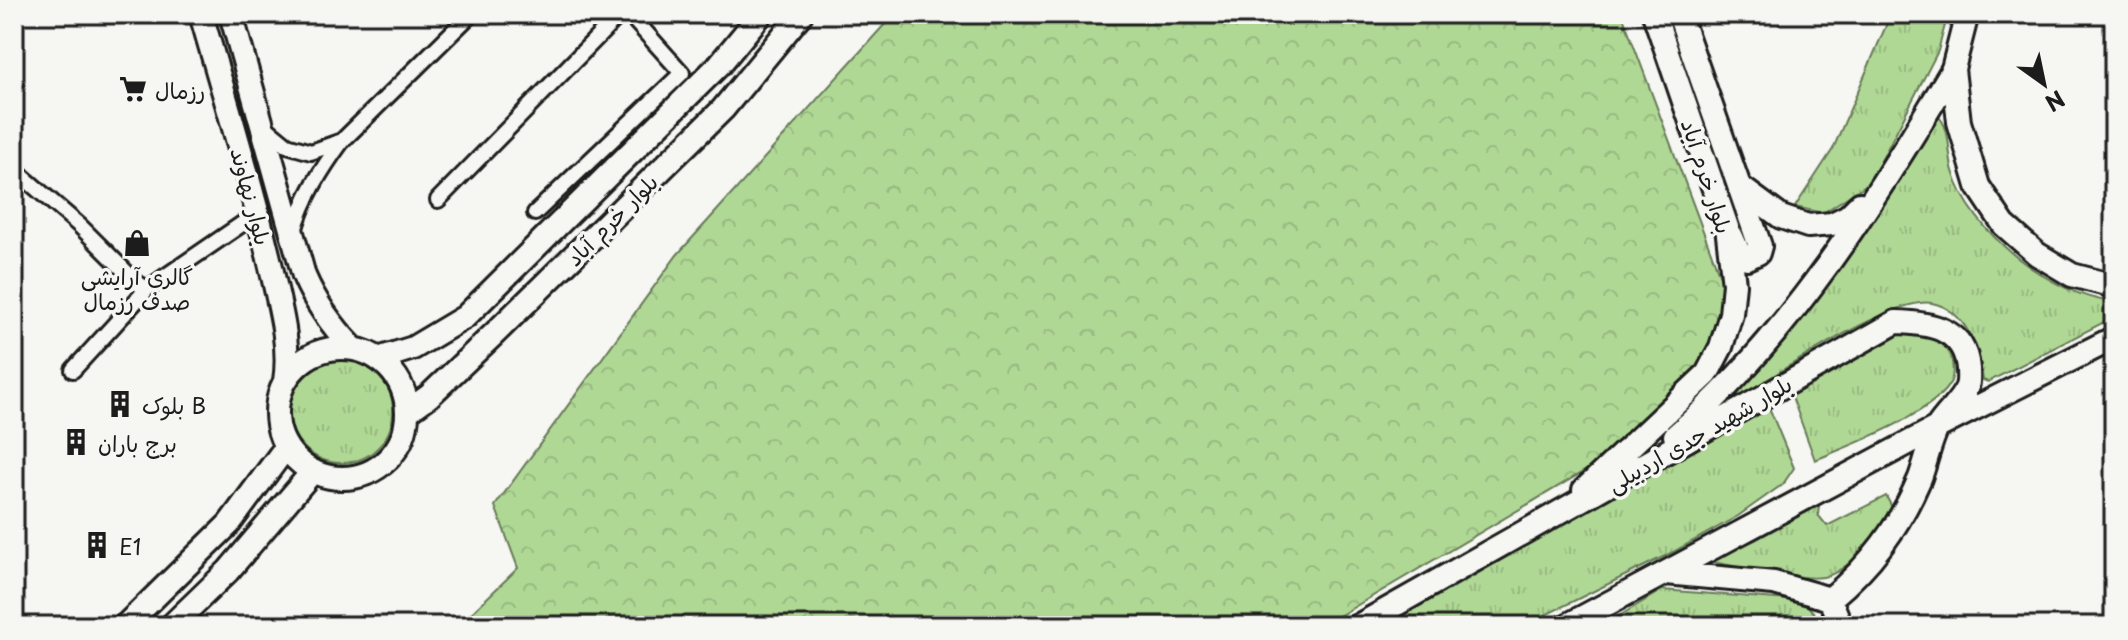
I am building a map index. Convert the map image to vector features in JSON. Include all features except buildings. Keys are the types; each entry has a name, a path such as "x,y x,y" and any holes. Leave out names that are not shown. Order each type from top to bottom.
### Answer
{"street":[{"name":"بلوار نهاوند","path":"201,14 258,213 280,307 288,362 285,381"},
{"name":"بلوار نهاوند","path":"231,14 265,127 304,276 314,299 333,327 353,348"},
{"path":"292,235 315,179 342,141 471,14"},
{"path":"438,200 620,14"},
{"path":"535,213 599,152 689,80 629,14"},
{"name":"بلوار خرم آباد","path":"378,359 413,348 465,317 614,169 689,80 761,14"},
{"name":"بلوار خرم آباد","path":"407,412 429,396 492,336 723,109 801,14"},
{"name":"بلوار خرم آباد","path":"1558,512 1707,374 1721,347 1731,314 1734,284 1727,227 1654,14"},
{"name":"بلوار خرم آباد","path":"1679,14 1739,186 1781,217 1808,226 1832,224 1848,216 1892,172"},
{"path":"1636,471 1711,405 1779,330 1892,172 1953,69 1967,14"},
{"path":"1953,69 1959,122 1978,186 2004,225 2037,254 2072,275 2114,286"},
{"path":"265,127 287,145 311,152 342,141"},
{"path":"599,152 614,169"},
{"path":"14,169 147,289"},
{"path":"1727,227 1739,253 1747,258 1758,253 1760,246 1739,186"},
{"path":"73,370 147,289 258,213"},
{"name":"بلوار شهید جدی اردبیلی","path":"1358,626 1896,322 1926,323 1951,334 1967,354 1968,384 1956,407 1938,427"},
{"name":"بلوار شهید جدی اردبیلی","path":"1566,626 1938,427 2114,338"},
{"path":"333,348 353,348 378,359 399,382 407,412 403,434 393,453 376,468 356,476 334,477 313,471 298,461 286,447 276,414 278,397 297,365 314,354 333,348"},
{"path":"1830,599 1877,555 1900,520 1938,427"},
{"path":"125,626 229,524 286,447"},
{"path":"171,626 228,571 313,471"},
{"path":"1664,573 1774,583 1830,599"},
{"path":"1830,599 1841,626"}],"green space":[{"path":"894,14 1622,14 1730,303 1710,362 1647,434 1322,626 458,626 518,568 495,506 677,255"},
{"path":"1891,14 1948,14 1938,51 1870,182 1823,213 1795,207 1833,149"},
{"path":"1936,114 1945,126 1951,164 1962,194 1995,238 2040,274 2065,288 2114,302 2114,317 1988,382 1983,380 1969,332 1954,314 1932,303 1910,305 1878,317 1802,358 1674,442 1771,348 1816,299 1868,229"},
{"path":"1916,334 1932,339 1949,352 1952,378 1942,393 1910,417 1815,460 1791,394 1895,335"},
{"path":"341,359 361,363 378,374 389,391 393,411 389,431 378,448 361,459 341,463 321,459 304,448 293,431 289,411 293,391 304,374 321,363"},
{"path":"1768,405 1794,468 1783,484 1738,516 1673,552 1523,626 1378,626"},
{"path":"1886,496 1894,511 1863,550 1833,574 1798,577 1705,561 1755,540 1819,505 1818,515 1827,526"},
{"path":"1662,590 1803,601 1817,616 1821,626 1603,626"}],"place":[{"name":"رزمال","path":"133,89"},
{"name":"گالری آرایشی صدف رزمال","path":"137,243"},
{"name":"بلوک B","path":"120,404"},
{"name":"برج باران","path":"76,442"},
{"name":"E1","path":"97,545"}]}
